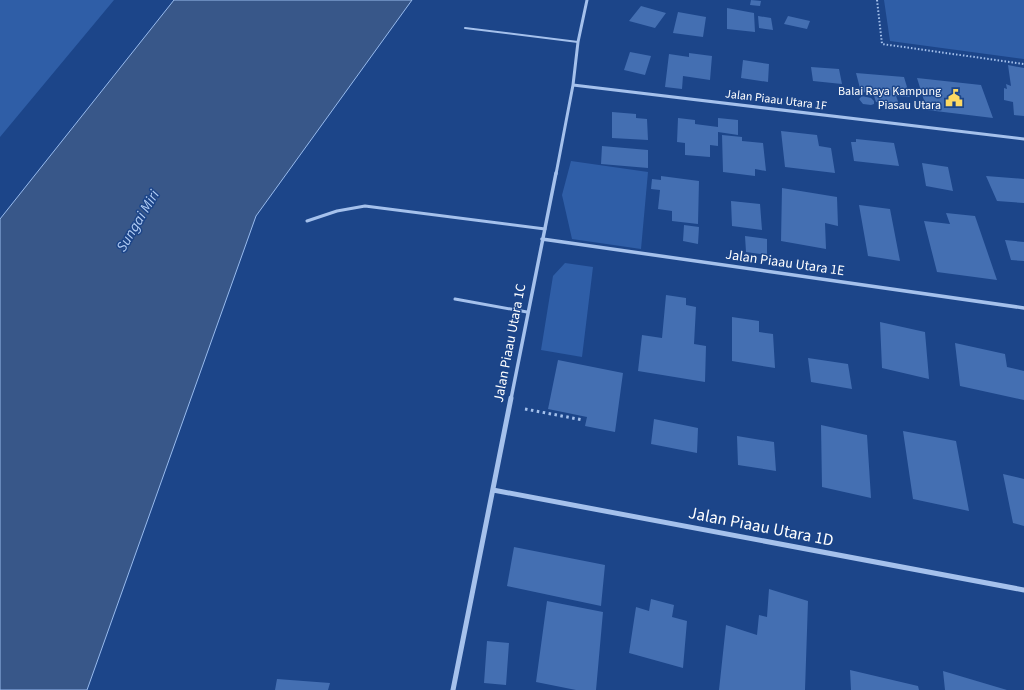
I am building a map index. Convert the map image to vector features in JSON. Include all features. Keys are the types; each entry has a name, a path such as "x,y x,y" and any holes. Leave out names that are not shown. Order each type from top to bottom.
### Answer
{"street":[{"name":"Jalan Piaau Utara 1C","path":"453,690 573,85 578,42 587,0"},
{"name":"Jalan Piaau Utara 1F","path":"573,85 1024,139"},
{"name":"Jalan Piaau Utara 1E","path":"542,239 1024,308"},
{"name":"Jalan Piaau Utara 1D","path":"493,490 1024,590"}],"lane":[{"path":"465,28 578,42"},
{"path":"306,221 337,211 365,206 545,229"},
{"path":"455,300 527,312"}],"path":[{"path":"876,0 882,44 1024,64"},
{"path":"509,406 583,420"}],"shaded area":[{"path":"0,0 114,0 0,137"},
{"path":"884,0 1024,0 1024,59 890,41"},
{"path":"571,161 648,172 641,249 572,239 562,195"},
{"path":"565,263 593,267 582,357 541,350 553,276"}],"water":[{"name":"Sungai Miri","path":"174,0 412,0 256,216 87,690 0,690 0,219"}],"building":[{"path":"751,0 761,1 760,6 750,5"},
{"path":"641,6 666,13 655,28 629,21"},
{"path":"727,8 754,13 755,32 727,29"},
{"path":"678,12 706,17 703,37 673,33"},
{"path":"758,16 771,18 773,30 759,28"},
{"path":"788,16 810,21 807,29 784,24"},
{"path":"630,52 651,56 645,75 624,70"},
{"path":"689,53 712,56 710,80 683,76 682,89 665,87 669,54 689,57"},
{"path":"743,60 769,64 768,82 741,78"},
{"path":"1008,65 1024,68 1024,116 1014,115 1013,102 1004,100 1004,88 1007,89 1006,84 1011,86"},
{"path":"811,67 839,69 842,84 813,81"},
{"path":"856,73 904,77 910,97 896,96 899,104 876,102 873,93 861,92"},
{"name":"Balai Raya Kampung Piasau Utara","path":"917,78 981,85 993,118 927,110"},
{"path":"862,96 871,98 874,101 874,104 863,104 859,99"},
{"path":"612,112 636,114 636,118 647,119 648,140 612,138"},
{"path":"678,118 695,120 695,124 718,127 718,118 738,120 738,135 718,132 718,146 710,145 710,157 685,155 685,143 677,142"},
{"path":"781,131 817,135 819,146 831,148 835,173 785,167"},
{"path":"722,135 742,137 742,141 763,143 766,171 755,169 755,176 723,172"},
{"path":"856,139 894,143 899,166 854,161 851,142 856,142"},
{"path":"602,146 648,150 648,168 601,164"},
{"path":"922,163 948,167 953,191 926,186"},
{"path":"661,176 699,181 698,224 672,221 672,211 658,209 660,190 651,189 652,179 661,180"},
{"path":"986,176 1024,179 1024,203 997,201"},
{"path":"782,188 837,197 838,226 825,223 826,249 781,241"},
{"path":"731,201 760,204 762,230 732,226"},
{"path":"859,205 890,209 900,261 868,256"},
{"path":"946,213 975,216 997,280 937,272 924,221 950,224"},
{"path":"684,225 699,227 698,244 683,241"},
{"path":"745,236 767,239 767,255 746,252"},
{"path":"1005,240 1024,242 1024,261 1011,260"},
{"path":"666,295 686,298 686,305 696,307 694,344 706,346 705,382 638,371 642,335 662,338"},
{"path":"732,317 759,321 759,332 773,334 775,368 732,361"},
{"path":"880,322 925,332 929,379 882,368"},
{"path":"955,343 1005,354 1007,367 1024,371 1024,400 960,386"},
{"path":"808,358 848,364 852,389 811,382"},
{"path":"558,360 623,373 615,432 585,426 587,417 548,409"},
{"path":"654,419 698,428 697,453 651,444"},
{"path":"821,425 867,435 871,498 822,487"},
{"path":"903,431 956,441 969,511 913,499"},
{"path":"737,436 774,442 776,471 738,465"},
{"path":"1003,474 1024,479 1024,526 1013,523"},
{"path":"514,547 605,565 601,606 507,586"},
{"path":"769,589 808,601 805,690 719,690 726,625 757,635 759,615 767,617"},
{"path":"651,599 674,605 672,617 687,621 683,668 629,653 636,607 649,611"},
{"path":"547,601 603,612 596,690 576,690 536,682"},
{"path":"487,641 509,643 506,685 484,683"},
{"path":"850,670 918,686 919,690 851,690"},
{"path":"943,671 1007,690 945,690"},
{"path":"277,679 330,683 328,690 275,690"}],"place":[{"name":"Balai Raya Kampung Piasau Utara","path":"954,98"}]}
